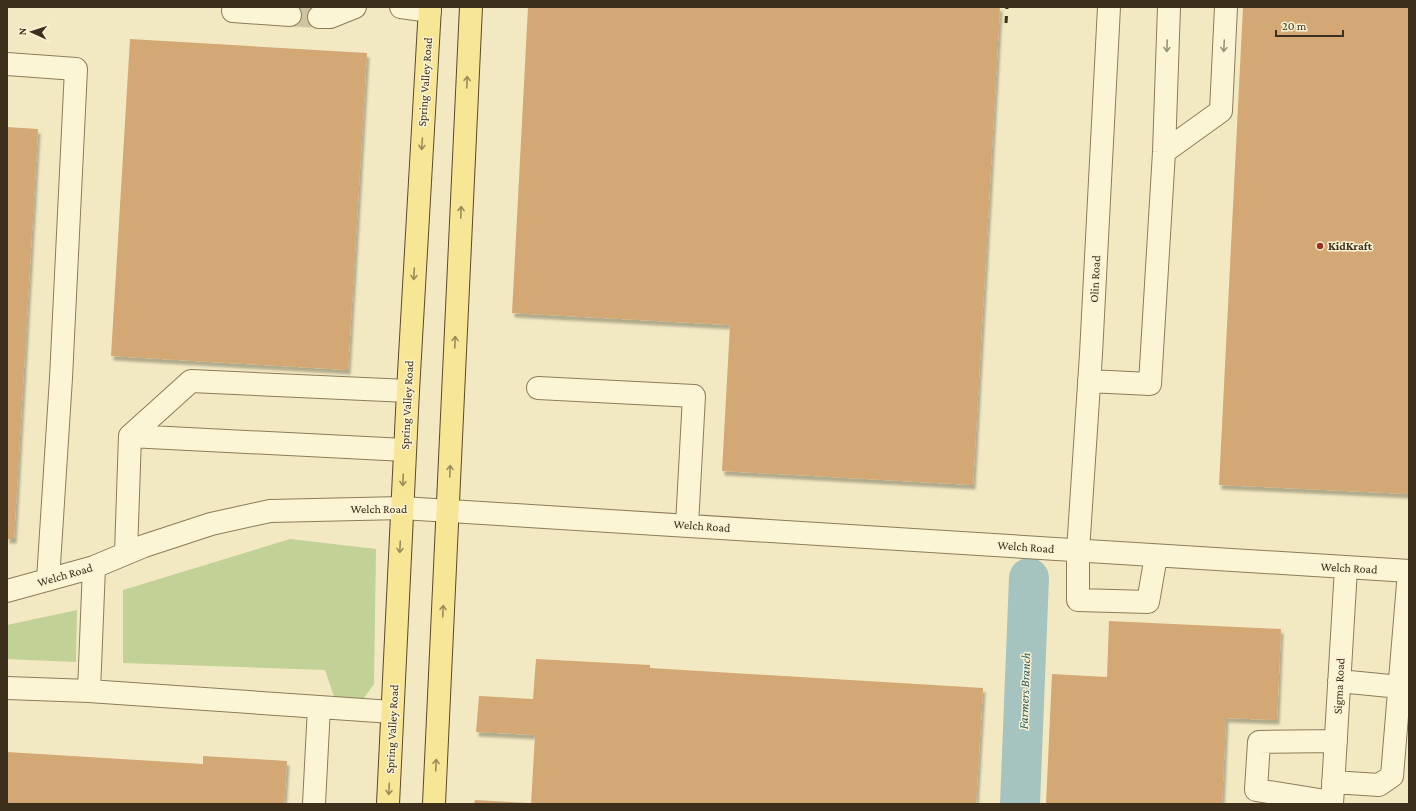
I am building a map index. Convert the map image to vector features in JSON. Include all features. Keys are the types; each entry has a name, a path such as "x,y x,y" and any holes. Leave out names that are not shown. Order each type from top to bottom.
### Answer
{"main road":[{"path":"434,804 471,7"},
{"name":"Spring Valley Road","path":"388,804 408,391 430,9"}],"street":[{"path":"234,7 234,11 290,15"},
{"path":"319,17 330,17 355,7"},
{"path":"401,7 430,9"},
{"name":"Olin Road","path":"1110,7 1090,381 1078,551 1078,600 1148,602 1156,556"},
{"path":"1090,381 1150,384 1164,152 1168,7"},
{"path":"1164,152 1221,111 1226,7"},
{"path":"7,64 76,69 62,378 48,580"},
{"path":"126,553 130,436 191,381 408,391"},
{"path":"538,388 694,396 687,525"},
{"path":"130,436 405,450"},
{"name":"Welch Road","path":"7,591 94,567 126,553 211,524 270,511 402,508 1409,572"},
{"path":"89,692 94,567"},
{"name":"Sigma Road","path":"1333,796 1346,568"},
{"path":"1336,741 1259,742 1256,790 1333,796 1379,785 1392,776 1409,572"},
{"path":"1339,681 1400,687"},
{"path":"7,688 392,712"},
{"path":"314,804 319,707"}],"green space":[{"path":"290,539 376,549 374,684 359,705 338,708 325,670 123,663 123,590"},
{"path":"77,610 76,662 7,659 7,625"}],"building":[{"path":"290,7 320,7 319,22 289,21"},
{"path":"528,7 1000,7 973,485 722,471 730,325 512,313"},
{"name":"KidKraft","path":"1243,7 1409,7 1409,494 1219,485"},
{"path":"130,39 367,53 348,370 111,356"},
{"path":"7,127 38,129 14,539 7,539"},
{"path":"1109,621 1281,629 1277,720 1226,718 1222,804 1046,804 1052,674 1107,677"},
{"path":"536,659 650,665 650,668 983,688 976,804 531,804 535,735 476,732 479,696 533,699"},
{"path":"7,752 203,764 203,756 287,761 284,804 7,804"},
{"path":"475,800 529,803 529,804 474,804"}],"waterway":[{"name":"Farmers Branch","path":"1020,804 1029,578"}],"tunnel":[{"path":"290,15 319,17"}],"railway":[{"path":"1006,23 1007,7"}],"place":[{"name":"KidKraft","path":"1320,246"}]}
